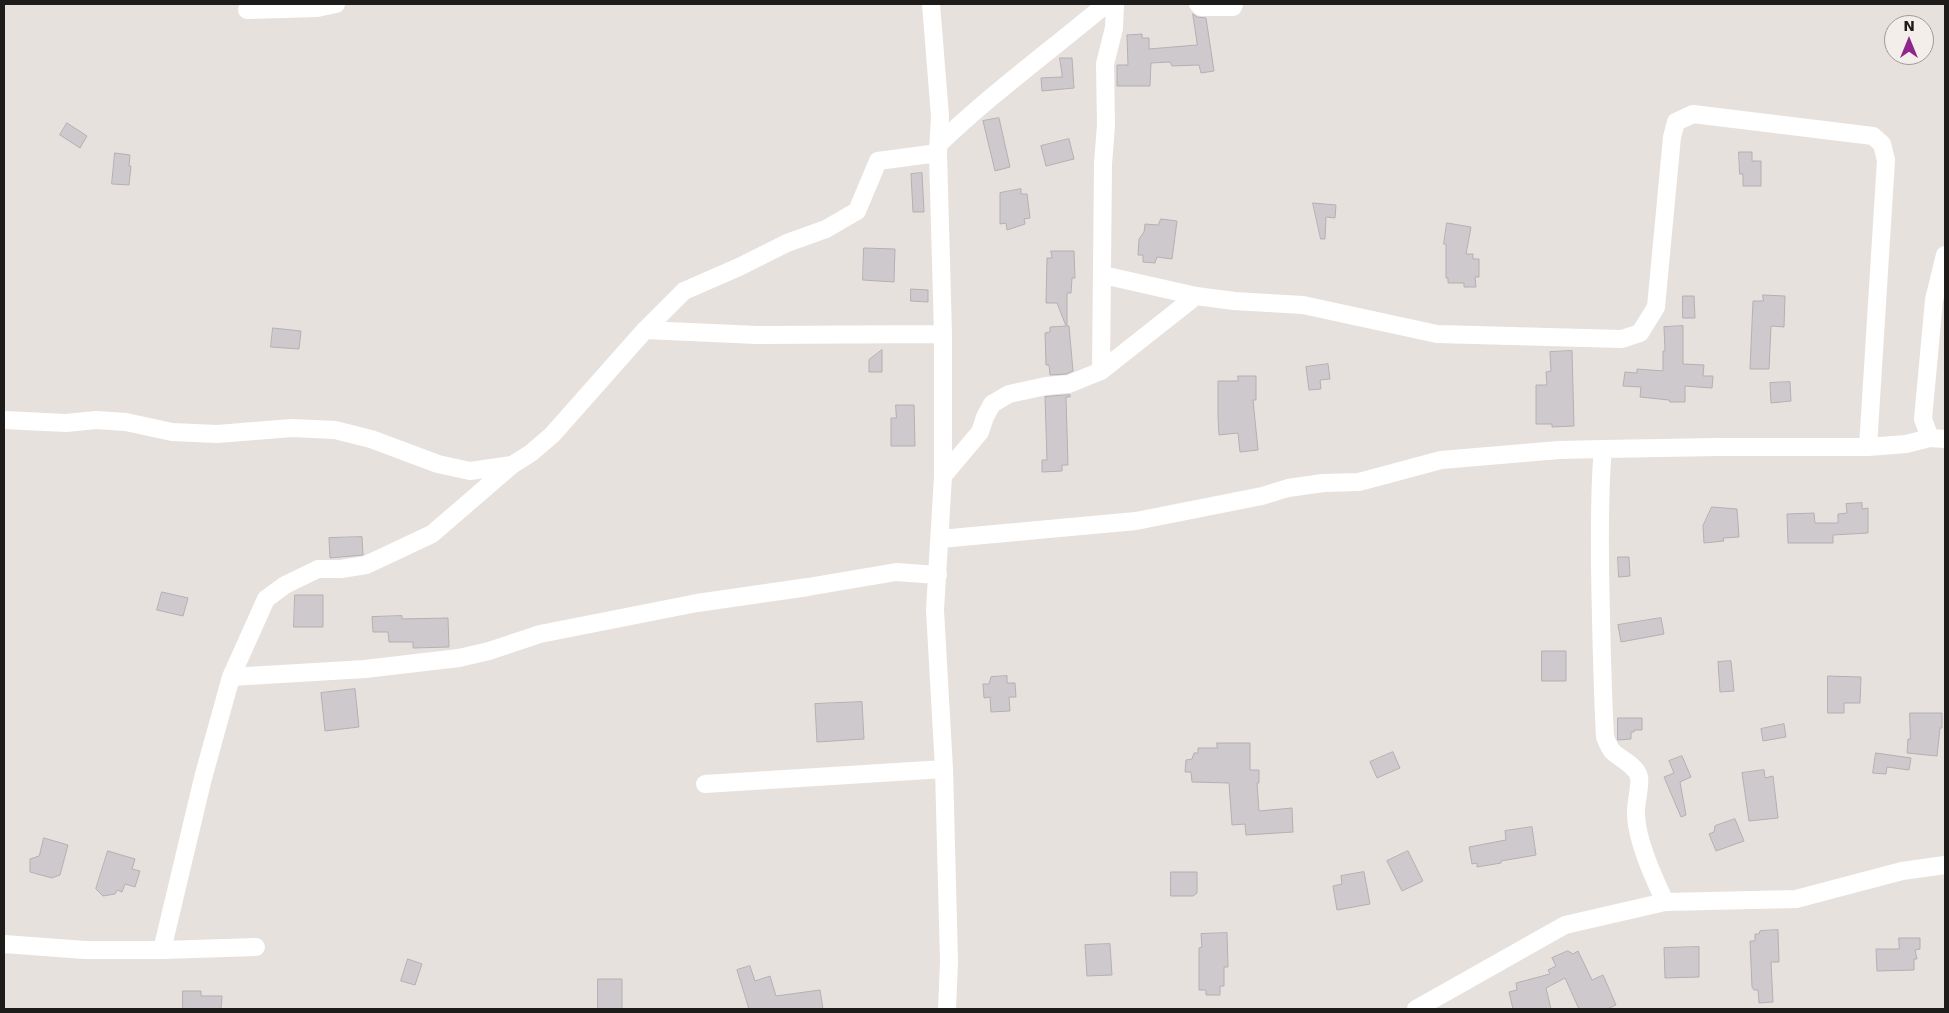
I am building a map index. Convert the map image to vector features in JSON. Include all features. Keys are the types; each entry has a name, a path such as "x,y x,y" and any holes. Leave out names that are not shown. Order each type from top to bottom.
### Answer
{"street":[{"path":"247,10 317,8 336,4"},
{"path":"930,4 940,116 938,149 943,334 943,476 935,610 944,769 949,961 948,1009"},
{"path":"162,950 203,778 231,677 266,599 285,584 318,570 366,565 432,534 512,465 531,453 552,435 645,330 684,291 787,243 826,229 857,211 878,162 938,149 963,122 1106,4"},
{"path":"1101,371 1106,58 1114,28 1114,4"},
{"path":"1198,4 1201,7 1233,7 1234,4"},
{"path":"1103,276 1196,296 1303,305 1437,334 1622,340 1640,334 1656,307 1672,137 1676,122 1693,114 1873,136 1882,144 1886,160 1868,447"},
{"path":"940,540 1136,521 1262,496 1288,488 1323,483 1359,482 1441,460 1559,450 1718,446 1868,447 1937,439 1923,419 1934,300 1945,255"},
{"path":"943,476 980,432 992,404 1009,394 1046,386 1069,384 1101,371 1196,296"},
{"path":"645,330 757,335 943,334"},
{"path":"4,420 66,424 96,420 126,422 172,432 217,434 292,428 335,430 371,439 438,464 470,470 512,465"},
{"path":"1603,449 1599,486 1605,737 1611,749 1635,770 1639,776 1640,784 1636,804 1636,821 1649,868 1665,902"},
{"path":"231,677 365,669 459,658 488,651 540,634 697,603 896,572 938,575"},
{"path":"705,784 944,769"},
{"path":"1416,1009 1565,925 1665,902 1796,899 1902,871 1945,865"},
{"path":"4,944 85,950 256,947"}],"building":[{"path":"1193,14 1197,17 1206,18 1214,71 1201,73 1199,65 1172,66 1170,62 1151,63 1150,86 1117,86 1117,65 1128,65 1127,35 1142,34 1142,38 1149,38 1149,49 1197,45"},
{"path":"1060,58 1072,58 1074,88 1042,91 1041,78 1062,77"},
{"path":"999,118 1010,167 995,171 983,121"},
{"path":"67,123 87,136 80,148 60,135"},
{"path":"1069,139 1074,159 1046,166 1041,146"},
{"path":"1739,152 1752,152 1752,161 1761,161 1761,186 1743,186 1743,174 1740,174"},
{"path":"115,153 130,155 129,185 112,184"},
{"path":"922,173 924,212 913,212 911,174"},
{"path":"1021,189 1021,194 1027,194 1030,218 1024,219 1025,224 1007,230 1006,223 1000,224 1000,193"},
{"path":"1313,203 1336,205 1335,218 1326,217 1325,239 1321,239"},
{"path":"1161,219 1177,221 1172,259 1157,257 1155,263 1143,262 1143,255 1138,255 1139,239 1144,232 1145,224 1158,225"},
{"path":"1447,223 1471,227 1466,254 1473,254 1473,259 1479,259 1479,277 1475,277 1476,287 1464,287 1464,283 1448,283 1448,278 1446,278 1446,244 1444,244"},
{"path":"864,248 895,249 894,282 863,280"},
{"path":"1051,251 1074,251 1075,278 1072,278 1071,293 1067,293 1067,326 1069,326 1073,371 1066,374 1050,375 1049,365 1046,365 1045,333 1050,332 1050,327 1066,326 1057,303 1046,303 1047,258 1052,258"},
{"path":"911,289 928,290 928,302 911,301"},
{"path":"1763,295 1785,296 1784,327 1771,326 1769,369 1750,369 1753,301 1763,301"},
{"path":"1683,296 1694,296 1695,318 1683,318"},
{"path":"1683,326 1683,364 1704,365 1703,376 1713,376 1712,388 1685,386 1685,402 1670,402 1669,400 1640,397 1641,387 1623,386 1625,372 1637,373 1637,369 1663,371 1663,351 1665,351 1664,327"},
{"path":"273,328 301,331 299,349 271,347"},
{"path":"882,350 882,372 869,372 869,360"},
{"path":"1572,351 1574,426 1552,427 1552,424 1536,424 1536,385 1547,385 1546,372 1551,371 1550,352"},
{"path":"1328,364 1330,379 1320,380 1321,389 1309,390 1306,367"},
{"path":"1238,376 1256,376 1256,400 1253,400 1258,450 1240,452 1238,433 1219,435 1218,381 1238,381"},
{"path":"1790,382 1791,401 1771,403 1770,383"},
{"path":"1070,395 1070,397 1066,397 1068,465 1062,465 1062,471 1042,472 1042,460 1047,460 1045,397"},
{"path":"896,405 914,405 915,446 891,446 891,418 896,418"},
{"path":"1862,503 1862,509 1868,508 1868,533 1833,535 1833,543 1788,543 1787,514 1814,513 1815,523 1838,523 1838,514 1847,513 1846,504"},
{"path":"1712,507 1737,509 1739,537 1723,538 1724,541 1704,543 1703,526"},
{"path":"362,537 363,555 330,558 329,538"},
{"path":"1618,557 1629,557 1630,576 1619,577"},
{"path":"162,592 188,598 183,616 157,610"},
{"path":"295,595 323,595 323,627 294,627"},
{"path":"402,616 402,619 448,618 449,647 413,648 413,642 389,642 388,632 373,632 372,617"},
{"path":"1661,618 1664,634 1621,642 1618,625"},
{"path":"1542,651 1566,651 1566,681 1542,681"},
{"path":"1731,661 1734,691 1720,692 1718,662"},
{"path":"1007,676 1007,683 1015,683 1016,697 1009,697 1010,711 991,712 990,697 984,698 983,684 989,684 991,677"},
{"path":"1828,676 1861,677 1860,703 1844,703 1844,713 1828,713"},
{"path":"355,689 359,727 325,731 321,693"},
{"path":"862,702 864,739 817,742 815,704"},
{"path":"1910,713 1942,713 1942,728 1940,728 1937,756 1907,753 1908,739 1910,739"},
{"path":"1618,718 1642,718 1642,730 1631,732 1631,739 1618,740"},
{"path":"1784,724 1786,737 1763,741 1761,729"},
{"path":"1217,743 1250,743 1250,770 1259,770 1259,783 1257,783 1259,811 1292,808 1293,832 1246,835 1245,824 1232,825 1229,783 1192,782 1191,772 1185,772 1186,760 1192,759 1194,753 1198,753 1198,748 1217,748"},
{"path":"1393,752 1400,768 1377,778 1370,762"},
{"path":"1876,753 1911,758 1909,770 1887,767 1886,774 1873,773"},
{"path":"1682,756 1691,777 1680,782 1686,815 1681,817 1664,777 1674,773 1669,761"},
{"path":"1764,770 1765,778 1773,776 1778,818 1749,821 1742,773"},
{"path":"1735,819 1744,841 1716,851 1709,834 1714,832 1715,826"},
{"path":"1532,827 1536,855 1477,867 1477,863 1472,864 1469,847 1506,840 1505,831"},
{"path":"44,838 68,845 60,875 52,878 30,872 30,859 39,856"},
{"path":"108,851 135,859 132,869 140,871 135,887 125,884 122,892 117,890 115,894 103,896 96,889"},
{"path":"1408,851 1423,881 1402,891 1387,861"},
{"path":"1171,872 1197,872 1197,893 1193,896 1171,896"},
{"path":"1364,872 1370,904 1337,910 1333,886 1342,884 1341,876"},
{"path":"1778,930 1779,962 1771,962 1773,1002 1759,1003 1758,990 1754,990 1752,987 1750,941 1755,941 1755,934 1759,934 1760,931"},
{"path":"1227,933 1228,967 1224,967 1224,986 1220,986 1220,995 1206,995 1206,990 1199,990 1201,934"},
{"path":"1899,938 1920,938 1920,949 1915,950 1917,959 1914,959 1914,970 1877,971 1876,949 1899,949"},
{"path":"1110,944 1112,975 1087,976 1085,945"},
{"path":"1699,947 1699,977 1665,978 1664,948"},
{"path":"1568,951 1573,954 1578,951 1592,980 1603,975 1616,1005 1607,1009 1579,1009 1565,978 1546,988 1551,1009 1513,1009 1509,992 1517,990 1516,983 1550,974 1548,970 1556,966 1552,958"},
{"path":"408,959 422,964 415,985 401,981"},
{"path":"750,966 755,981 770,976 776,996 820,990 823,1009 749,1009 737,970"},
{"path":"598,979 622,979 622,1009 598,1009"},
{"path":"183,991 201,991 201,996 222,996 221,1009 183,1009"}]}
